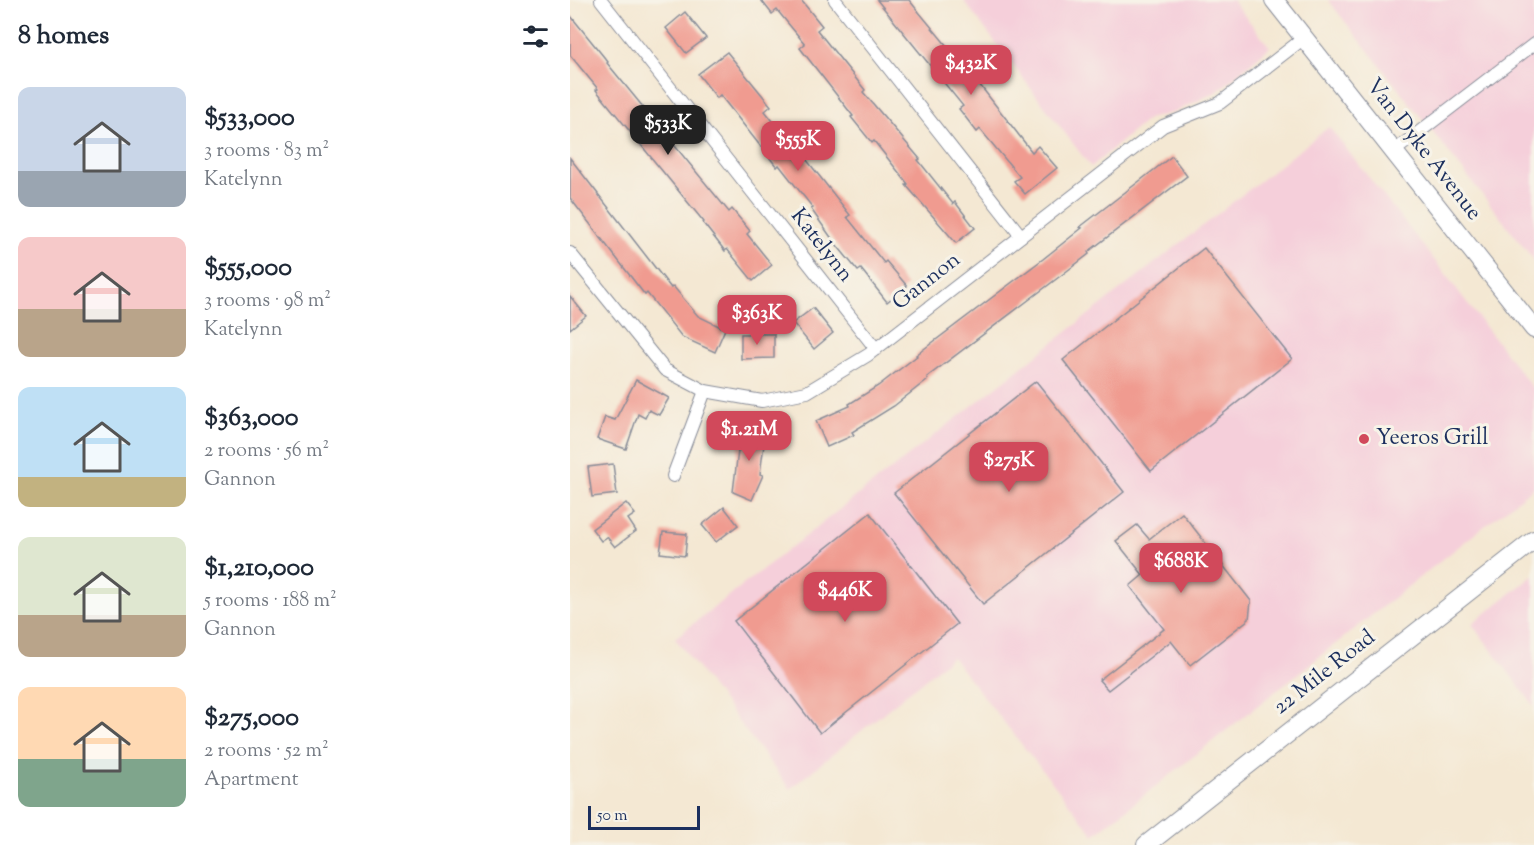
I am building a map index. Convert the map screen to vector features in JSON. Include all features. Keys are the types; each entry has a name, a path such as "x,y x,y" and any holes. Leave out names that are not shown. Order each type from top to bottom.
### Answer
{"street":[{"name":"Katelynn","path":"601,0 876,349"},
{"path":"835,0 1021,236"},
{"name":"Van Dyke Avenue","path":"1274,0 1534,329"},
{"name":"Gannon","path":"572,261 665,370 705,391 762,401 807,392 876,349 1162,126 1220,103 1304,38"},
{"path":"1393,152 1534,44"},
{"path":"673,476 705,391"},
{"name":"22 Mile Road","path":"1146,845 1534,540"}],"shaded area":[{"path":"963,0 1232,0 1270,47 1218,91 1175,112 1148,119 1091,167"},
{"path":"1328,0 1534,0 1534,260"},
{"path":"1329,127 1534,390 1534,487 1094,835 952,657 790,789 675,638"},
{"path":"1534,575 1534,706 1472,624"}],"building":[{"path":"761,0 801,0 822,26 817,30 865,90 863,92 975,228 956,243 906,185 908,184 874,141 872,143 851,117 853,116 800,48 805,44 777,10 772,14"},
{"path":"877,0 909,0 958,57 1032,152 1038,146 1057,168 1025,194 1014,181 1020,177 980,129 977,132 959,109 963,106"},
{"path":"685,12 706,38 686,53 666,28"},
{"path":"570,15 729,212 732,209 750,231 747,234 772,265 753,281 727,249 725,251 570,55"},
{"path":"727,52 771,106 765,111 850,215 847,217 884,263 886,261 907,286 887,302 861,269 858,271 835,243 811,209 813,208 779,165 777,167 720,95 717,98 698,74"},
{"path":"1172,156 1187,176 927,377 928,379 894,406 852,432 854,435 827,447 816,421 850,406 849,404 878,386"},
{"path":"570,158 671,288 673,286 698,316 725,329 715,352 682,337 647,293 645,295 570,198"},
{"path":"1204,248 1292,359 1151,471 1063,360"},
{"path":"570,296 586,316 570,329"},
{"path":"813,308 833,333 814,349 793,323"},
{"path":"741,334 774,334 774,358 741,359"},
{"path":"636,380 669,398 659,415 649,410 645,418 638,414 626,449 597,439 605,417 615,420"},
{"path":"1036,381 1124,492 983,604 894,493"},
{"path":"741,426 766,430 760,474 763,475 752,500 733,492"},
{"path":"613,464 617,494 592,497 588,467"},
{"path":"626,503 635,514 628,519 636,531 615,547 607,537 601,541 592,529"},
{"path":"724,507 738,525 716,542 702,525"},
{"path":"870,513 957,624 820,733 734,621"},
{"path":"1182,513 1251,601 1249,619 1190,665 1171,641 1108,690 1099,680 1164,629 1130,586 1143,575 1116,541 1137,525 1149,539"},
{"path":"663,532 687,534 685,556 660,553"}],"place":[{"name":"Yeeros Grill","path":"1364,439"}]}
